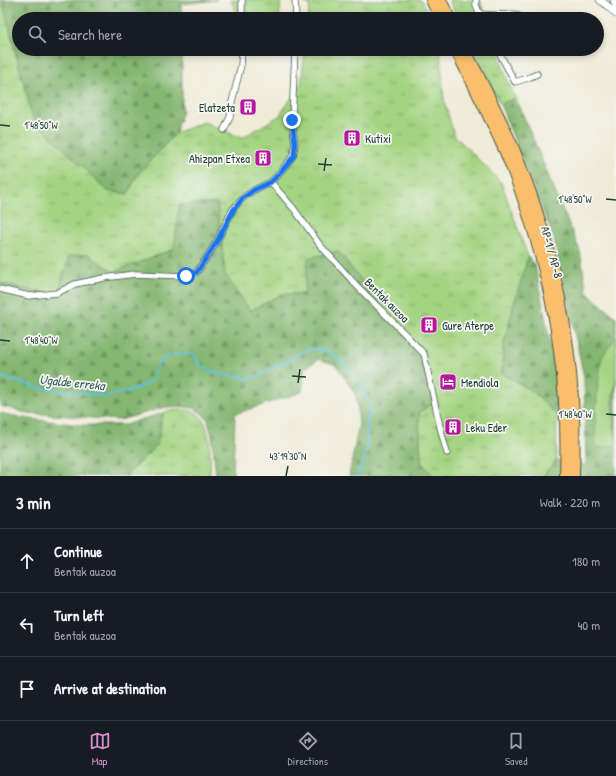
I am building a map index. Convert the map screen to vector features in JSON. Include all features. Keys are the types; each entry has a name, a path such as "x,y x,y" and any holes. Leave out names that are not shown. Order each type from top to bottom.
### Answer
{"highway":[{"path":"431,0 437,12"},
{"path":"441,0 447,12"},
{"name":"AP-1 / AP-8","path":"458,56 489,117 510,164 542,261 553,312 560,363 564,414 564,476"},
{"name":"AP-1 / AP-8","path":"469,56 497,112 518,160 537,209 551,259 562,310 570,368 574,414 574,476"}],"street":[{"path":"242,0 242,12"},
{"path":"295,0 296,12"},
{"path":"476,0 479,12"},
{"path":"600,0 616,14"},
{"path":"613,0 616,7"},
{"path":"224,130 230,117 242,56"},
{"path":"0,289 29,296 57,293 75,284 104,278 135,274 186,276 197,272 216,243 234,209 243,198 254,190 271,182 294,156 295,150 292,120 295,56"},
{"path":"501,56 515,82 537,74"},
{"name":"Bentak auzoa","path":"271,182 320,245 356,286 424,354 447,453"}],"green space":[{"path":"0,0 2,0 12,37 12,56 17,56 34,119 108,191 128,194 137,175 176,133 204,122 242,138 279,116 301,84 304,56 441,56 444,100 454,135 501,182 528,257 503,348 502,374 533,391 557,416 556,460 543,476 433,476 421,462 419,412 304,294 282,294 250,311 225,274 217,203 174,249 114,272 87,254 57,296 0,283"},
{"path":"2,0 217,0 181,4 181,12 12,12 12,38"},
{"path":"231,0 281,0 280,12 237,12"},
{"path":"300,0 421,0 427,12 309,12 310,5"},
{"path":"449,0 480,0 484,12 455,12"},
{"path":"17,56 182,56 182,111 176,133 137,175 128,194 108,191 33,119"},
{"path":"476,56 499,56 508,82 516,98 500,104"},
{"path":"516,98 580,251 587,293 616,317 616,337 602,357 597,393 595,445 616,444 616,476 543,476 556,460 586,465 584,377 554,238 500,104"},
{"path":"217,203 225,274 250,311 282,294 304,294 308,258 338,251 421,355 433,403 419,412 421,462 433,476 349,476 359,423 356,395 336,365 319,359 305,368 302,392 235,414 233,476 216,476 212,437 208,420 200,412 193,408 177,406 166,407 120,420 27,413 0,406 0,283 57,296 69,256 87,254 114,272 174,249 179,205"},
{"path":"528,257 535,265 555,368 557,416 533,391 502,374 503,348"},
{"path":"616,337 616,379 612,402 616,444 605,448 595,446 597,393 602,357"},
{"path":"616,379 616,444 612,402"},
{"path":"188,410 194,412 200,416 205,423 210,450 210,476 126,476 157,445 163,413"},
{"path":"0,413 24,418 80,425 125,425 163,413 157,445 126,476 0,476"}],"waterway":[{"name":"Ugalde erreka","path":"0,377 35,387 105,396 126,392 151,382 159,362 167,356 183,353 194,355 200,365 213,372 247,379 259,376 311,348 331,352 350,370 361,385 370,405 367,429 367,452 358,476"}],"place":[{"name":"Elatzeta","path":"248,107"},
{"name":"Kutixi","path":"352,138"},
{"name":"Ahizpan Etxea","path":"263,158"},
{"name":"Gure Aterpe","path":"429,325"},
{"name":"Mendiola","path":"448,382"},
{"name":"Leku Eder","path":"453,427"}],"route":[{"path":"186,276 197,272 216,243 234,209 243,198 254,190 271,182 294,156 295,144 292,120"}]}
